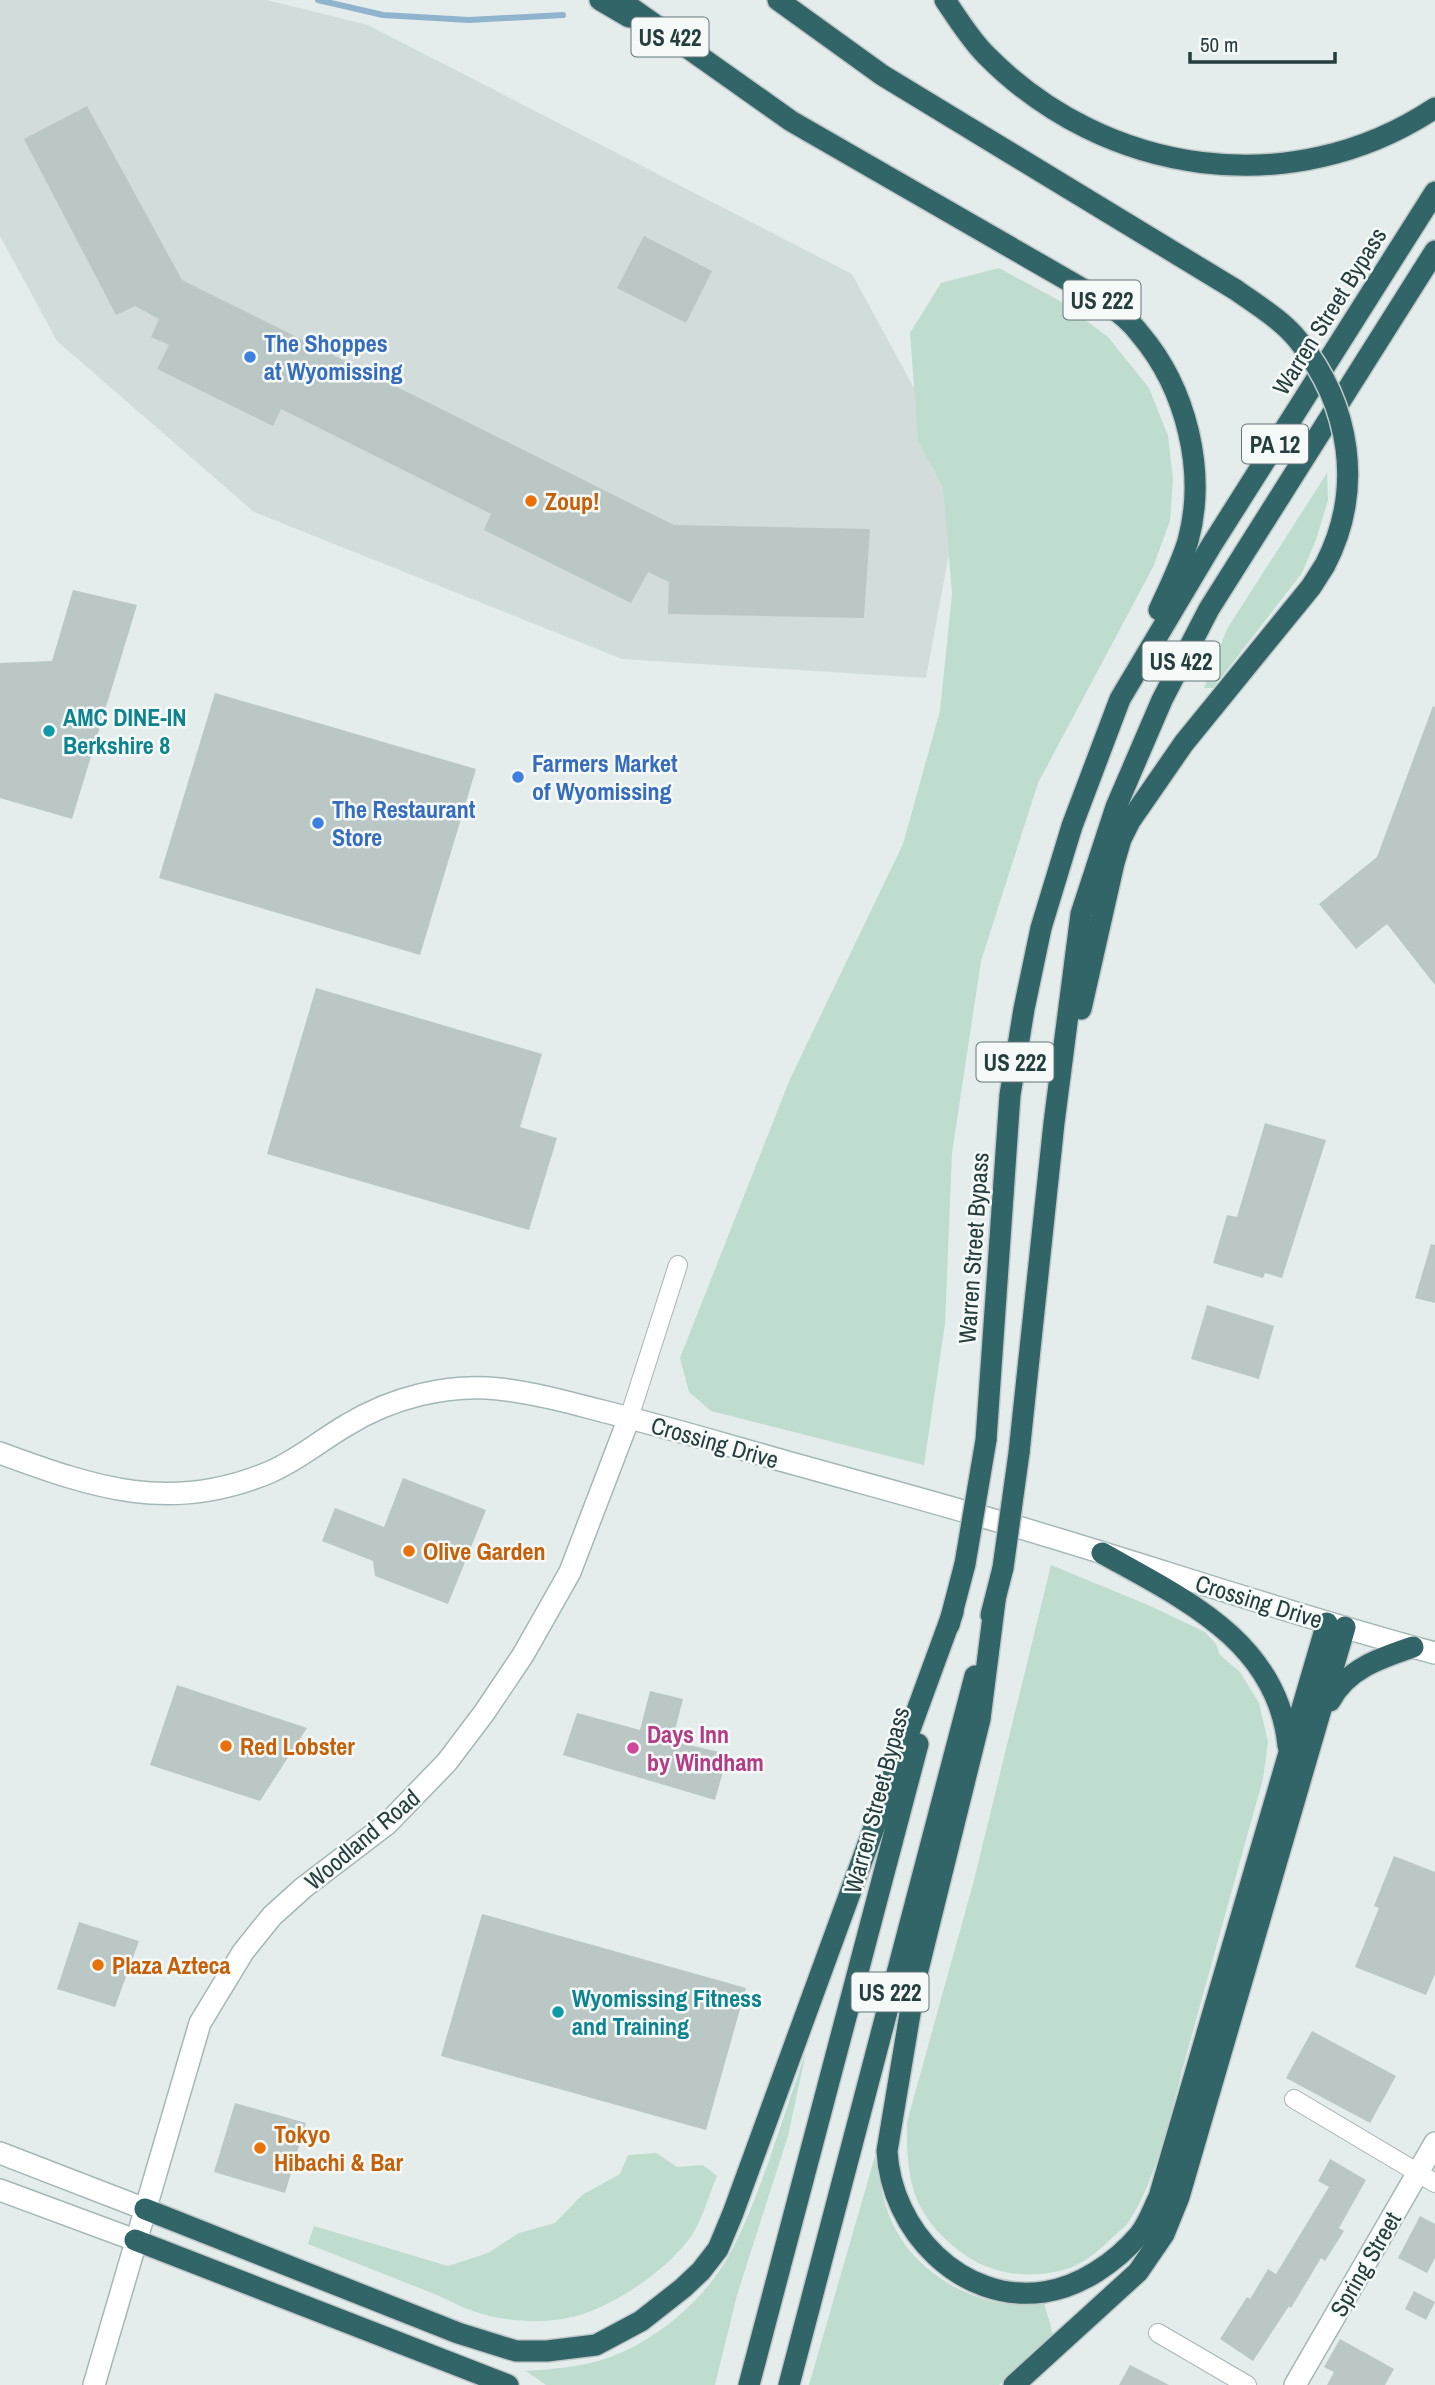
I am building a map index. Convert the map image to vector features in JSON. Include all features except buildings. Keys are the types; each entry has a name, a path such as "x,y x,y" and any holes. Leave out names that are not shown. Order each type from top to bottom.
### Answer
{"highway":[{"name":"US 222","path":"600,0 721,73 791,121 1095,296 1114,309 1140,334 1167,372 1185,419 1192,452 1193,505 1188,541 1121,699"},
{"name":"US 422","path":"620,0 721,73"},
{"name":"US 222","path":"778,0 883,75 1236,290 1270,314 1297,338 1326,379 1349,456 1345,499 1334,547 1325,565 1311,587 1141,802 1126,830 1114,863 1054,1123 1019,1453 1003,1568 789,2385"},
{"path":"945,0 984,54 1032,94 1058,112 1094,131 1140,150 1169,158 1234,166 1294,162 1324,156 1378,138 1435,108"},
{"name":"Warren Street Bypass","path":"749,2385 965,1564 986,1440 1010,1095 1041,928 1072,826 1121,699 1211,546 1435,192"},
{"name":"US 422","path":"1054,1123 1081,914 1116,807 1146,736 1209,609 1435,251"},
{"path":"1102,1553 1177,1595 1222,1626 1241,1644 1274,1692 1286,1729 1289,1754"},
{"path":"995,1601 980,1719 915,1978 887,2151 888,2170 895,2193 915,2234 930,2252 965,2277 1001,2290 1042,2293 1060,2289 1110,2263 1141,2233 1159,2197 1289,1754 1336,1625"},
{"path":"145,2208 458,2333 516,2351 547,2351 596,2345 641,2321 663,2305 701,2272 718,2249 953,1612"},
{"path":"1014,2385 1138,2272 1164,2234 1179,2197 1313,1738 1336,1625"},
{"path":"1313,1738 1331,1698 1344,1681 1373,1661 1413,1647"},
{"path":"135,2240 508,2385"}],"main road":[{"name":"Crossing Drive","path":"0,1453 92,1484 126,1492 165,1494 205,1491 236,1484 271,1471 295,1459 359,1418 380,1408 424,1394 457,1389 493,1388 531,1393 988,1518 1435,1653"},
{"name":"Woodland Road","path":"94,2385 200,2023 243,1952 272,1916 303,1888 372,1836 414,1798 447,1762 484,1713 529,1645 570,1572 629,1418"},
{"name":"Spring Street","path":"1296,2385 1426,2178 1435,2143"},
{"path":"0,2153 145,2208"},
{"path":"0,2190 135,2240"}],"street":[{"name":"Woodland Road","path":"629,1418 678,1265"},
{"path":"1294,2099 1426,2178"},
{"path":"1158,2333 1247,2385"}],"shaded area":[{"name":"The Shoppes at Wyomissing","path":"0,0 267,0 368,25 852,274 963,478 926,678 622,659 254,512 57,341 0,236"}],"green space":[{"path":"999,268 1060,301 1108,337 1149,388 1168,436 1173,479 1170,521 1153,567 1038,783 981,961 952,1153 945,1324 924,1465 711,1411 689,1392 680,1358 790,1079 903,844 940,711 952,594 943,487 918,441 910,333 941,283"},
{"path":"1327,473 1328,500 1316,540 1302,573 1213,688 1204,688 1227,629"},
{"path":"1051,1565 1205,1632 1216,1644 1220,1655 1240,1672 1259,1703 1268,1742 1263,1779 1170,2118 1148,2185 1128,2223 1083,2261 1072,2267 1045,2274 1017,2274 989,2268 977,2262 965,2255 934,2227 916,2197 911,2181 907,2122 974,1880"},
{"path":"806,2052 788,2136 737,2295 715,2385 546,2385 526,2371 589,2363 629,2349 665,2327 712,2281 745,2223"},
{"path":"656,2153 677,2167 703,2165 717,2176 696,2228 671,2259 645,2281 615,2300 574,2317 536,2321 510,2320 486,2315 308,2244 314,2226 448,2266 488,2253 519,2233 555,2223 582,2195 620,2174 628,2155"},
{"path":"875,2156 882,2194 892,2221 904,2244 927,2268 954,2286 984,2299 1005,2304 1044,2303 1054,2338 999,2385 809,2385"}],"waterway":[{"path":"318,0 383,15 469,20 563,15"}],"place":[{"name":"The Shoppes at Wyomissing","path":"250,357"},
{"name":"Zoup!","path":"531,501"},
{"name":"AMC DINE-IN Berkshire 8","path":"49,731"},
{"name":"Farmers Market of Wyomissing","path":"518,777"},
{"name":"The Restaurant Store","path":"318,823"},
{"name":"Olive Garden","path":"409,1551"},
{"name":"Red Lobster","path":"226,1746"},
{"name":"Days Inn by Windham","path":"633,1748"},
{"name":"Plaza Azteca","path":"98,1965"},
{"name":"Wyomissing Fitness and Training","path":"558,2012"},
{"name":"Tokyo Hibachi & Bar","path":"260,2148"}]}
